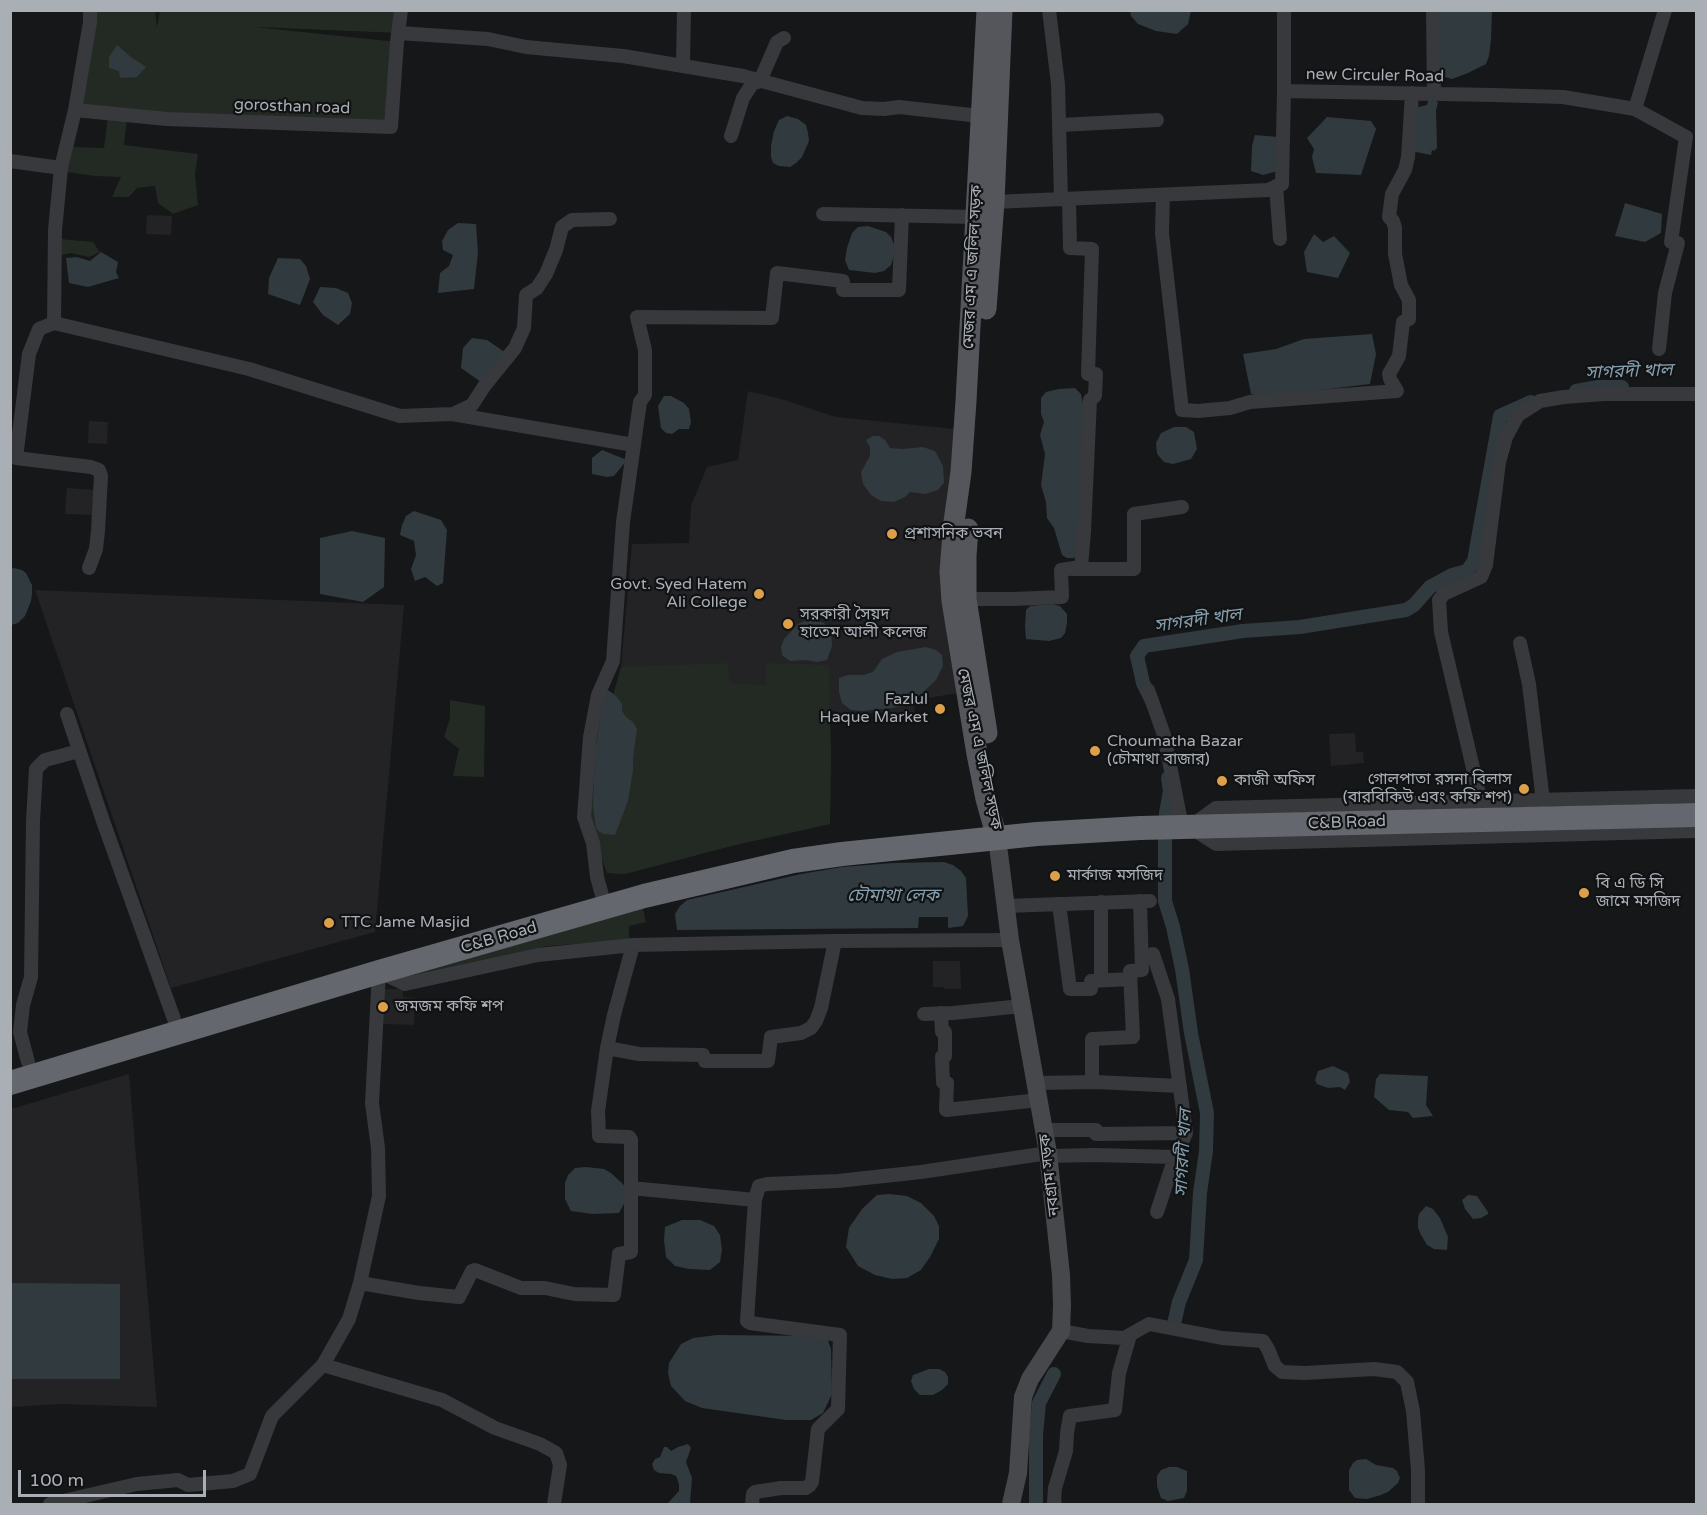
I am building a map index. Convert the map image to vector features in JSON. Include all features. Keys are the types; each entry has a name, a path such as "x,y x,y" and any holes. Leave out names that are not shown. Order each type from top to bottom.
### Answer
{"highway":[{"name":"C&B Road","path":"10,1083 379,972 644,896 793,861 1037,834 1140,828 1696,815"},
{"name":"C&B Road","path":"19,1065 375,958 788,848 842,840 997,838"}],"main road":[{"name":"মেজর এম এ জলিল সড়ক","path":"987,10 989,118 994,202 966,556 966,598 999,800 997,838"},
{"name":"মেজর এম এ জলিল সড়ক","path":"997,838 977,754 952,601 950,571 964,437 976,217 1002,10"},
{"name":"নবগ্রাম সড়ক","path":"997,838 1010,940 1048,1154 1061,1275 1061,1331"},
{"path":"1011,1504 1018,1473 1023,1397 1030,1379 1061,1331"}],"street":[{"path":"54,322 55,230 61,168 75,110 90,10"},
{"name":"gorosthan road","path":"75,110 166,119 391,127 397,42 402,10"},
{"path":"683,66 684,10"},
{"path":"1049,10 1058,84 1070,248 1092,249 1088,374 1096,374 1095,396 1090,400 1081,567 1061,570"},
{"path":"1284,10 1284,91"},
{"path":"1434,10 1434,94"},
{"path":"1635,109 1665,10"},
{"path":"399,33 488,39 526,47 623,56 743,76 862,108 899,107 989,118"},
{"path":"732,136 743,98 752,84 760,81 777,42 784,38"},
{"name":"new Circuler Road","path":"1276,186 1282,184 1284,91 1563,97 1635,109 1686,137 1671,242 1678,243 1665,293 1659,349"},
{"path":"1163,195 1162,233 1182,410 1198,411 1230,408 1250,402 1397,391 1389,374 1399,356 1403,322 1409,319 1409,300 1401,285 1395,254 1395,228 1389,217 1392,194 1405,170 1408,158 1412,93"},
{"path":"1060,125 1157,120"},
{"path":"10,161 61,168"},
{"path":"994,202 1268,190 1276,186 1280,239"},
{"path":"823,214 976,217"},
{"path":"602,896 593,843 584,817 590,736 598,695 613,661 623,522 640,402 645,395 645,350 637,317 772,318 777,273 843,281 843,290 899,290 902,215"},
{"path":"452,414 472,405 515,348 524,328 526,295 537,288 546,274 562,227 572,220 610,219"},
{"path":"89,568 96,549 98,531 101,477 99,470 91,467 16,458 29,354 39,329 54,322 249,369 400,416 452,414 634,445"},
{"path":"1480,802 1441,632 1439,600 1444,594 1481,577 1486,565 1499,462 1506,436 1518,415 1540,401 1604,394 1696,394"},
{"path":"1061,570 1134,569 1134,514 1182,507"},
{"path":"966,598 1062,597 1061,570"},
{"path":"1520,643 1544,801"},
{"path":"1148,690 1164,735 1181,827"},
{"path":"67,714 174,1018"},
{"path":"19,1065 23,1005 31,977 36,769 45,760 79,751"},
{"path":"1181,827 1216,808 1696,796"},
{"path":"1181,827 1216,844 1696,831"},
{"path":"1005,906 1145,901 1142,970 1130,970 1133,1037 1092,1039 1092,1082"},
{"path":"1101,902 1101,980"},
{"path":"1059,904 1070,989 1091,989 1091,981 1130,979"},
{"path":"55,1504 137,1484 178,1480 188,1485 233,1482 250,1474 272,1416 323,1365 349,1319 360,1283 379,1196 378,1148 372,1103 379,972 405,984 538,955 633,945 1010,940"},
{"path":"607,1048 639,1054 703,1055 705,1061 768,1061 771,1036 801,1033 811,1028 816,1021 821,1008 835,941"},
{"path":"360,1283 459,1297 472,1271 475,1270 521,1288 545,1288 574,1294 614,1295 619,1254 631,1252 631,1138 601,1137 598,1112 607,1048 633,945"},
{"path":"1153,954 1168,999 1186,1133 1175,1157 1157,1212"},
{"path":"924,1014 1022,1006"},
{"path":"941,1013 942,1032 945,1032 945,1056 942,1057 943,1082 947,1083 946,1110 1092,1082 1180,1086"},
{"path":"1044,1130 1096,1130 1096,1134 1186,1133"},
{"path":"752,1504 755,1492 810,1486 819,1427 838,1409 840,1335 747,1321 755,1200 759,1186 909,1174 1048,1154 1175,1157"},
{"path":"631,1188 755,1200"},
{"path":"1061,1331 1088,1336 1124,1338 1149,1324 1222,1338 1263,1341 1275,1366 1282,1372 1374,1369 1397,1372 1407,1382 1413,1411 1418,1470 1418,1504"},
{"path":"1055,1504 1055,1488 1066,1451 1070,1416 1115,1410 1119,1373 1130,1335"},
{"path":"323,1365 442,1400 495,1428 540,1444 556,1453 560,1465 554,1504"}],"shaded area":[{"path":"89,11 155,11 157,27 160,11 401,11 399,33 255,27 397,42 391,127 75,110"},
{"path":"108,116 127,119 124,145 198,154 195,174 198,205 173,214 158,203 155,186 137,188 129,197 112,197 121,177 67,172 73,147 104,148"},
{"path":"147,215 172,216 171,235 146,234"},
{"path":"60,239 93,242 100,252 89,257 71,253 58,256"},
{"name":"সরকারী সৈয়দ হাতেম আলী কলেজ","path":"748,391 836,417 955,429 959,693 915,700 914,713 839,713 829,709 830,824 735,845 625,874 607,873 606,724 621,667 632,544 689,543 691,506 707,467 738,460"},
{"path":"89,421 108,422 107,444 88,443"},
{"path":"67,488 95,490 93,515 65,514"},
{"path":"35,590 404,605 375,932 171,988"},
{"path":"727,663 730,683 766,685 766,663 829,665 830,824 735,845 625,874 607,873 591,828 588,783 621,667"},
{"path":"450,700 485,706 484,777 453,776 459,749 444,737 450,718"},
{"path":"1355,733 1356,752 1363,752 1364,763 1331,766 1329,734"},
{"path":"641,900 646,922 629,926 629,940 547,946 405,980 401,965"},
{"path":"933,961 960,961 961,989 933,987"},
{"path":"382,989 403,989 403,997 415,998 414,1025 382,1024"},
{"path":"129,1074 157,1407 60,1404 11,1407 11,1109"}],"water":[{"path":"1130,10 1191,11 1188,24 1177,34 1156,31 1138,24 1131,16"},
{"path":"1440,11 1492,11 1491,40 1486,64 1452,79 1441,76"},
{"path":"117,45 146,67 137,77 120,78 119,71 109,68 109,57"},
{"path":"1429,98 1435,99 1438,103 1436,110 1437,148 1432,150 1431,155 1411,151 1414,108 1427,105"},
{"path":"787,116 798,119 806,125 809,141 802,157 790,167 773,163 771,157 774,131 779,120"},
{"path":"1327,117 1371,121 1376,129 1361,175 1316,173 1312,157 1314,149 1307,138"},
{"path":"1255,135 1278,137 1278,171 1263,175 1251,171"},
{"path":"1625,203 1662,214 1661,233 1645,242 1615,236"},
{"path":"458,223 476,224 478,252 474,289 438,293 440,273 449,266 453,255 443,250 442,241 448,230"},
{"path":"868,226 886,232 891,237 896,249 891,265 884,271 875,273 849,270 845,260 852,233 858,227"},
{"path":"1314,234 1323,242 1334,236 1350,253 1338,278 1307,272 1304,252"},
{"path":"101,252 118,262 116,272 119,278 88,287 69,283 66,258 77,257 90,261"},
{"path":"278,258 300,259 306,266 310,279 300,305 268,294 269,278"},
{"path":"320,287 336,288 348,293 352,303 350,314 338,325 323,315 313,302"},
{"path":"1372,334 1376,354 1370,384 1263,398 1251,394 1243,354 1276,349 1304,339"},
{"path":"472,338 487,340 506,353 481,382 461,368 463,348"},
{"path":"1075,388 1081,394 1084,408 1077,556 1067,558 1062,555 1054,528 1047,518 1046,502 1041,485 1045,454 1040,435 1044,422 1041,414 1041,398 1046,392"},
{"path":"664,396 671,396 684,403 689,409 691,422 689,429 679,429 672,434 666,433 661,428 658,406"},
{"path":"1174,427 1186,427 1194,432 1197,449 1191,459 1173,464 1164,462 1157,454 1156,443 1161,433"},
{"path":"879,436 885,440 890,448 923,447 935,451 943,466 944,483 938,490 925,494 910,492 894,502 881,501 871,495 863,484 861,472 870,456 870,447 866,440"},
{"path":"602,450 627,460 614,476 592,474 592,458"},
{"path":"414,511 441,520 447,530 443,583 437,586 425,577 415,581 411,569 416,555 414,541 400,535 406,516"},
{"path":"352,531 385,538 384,587 363,602 320,594 320,538"},
{"path":"11,569 26,573 32,585 32,594 25,616 18,623 11,625"},
{"path":"1052,604 1060,606 1067,614 1065,633 1061,638 1049,641 1026,639 1026,610 1030,606"},
{"path":"807,620 822,622 831,628 832,646 827,660 790,661 782,655 781,647 784,639 798,624"},
{"path":"926,647 942,655 943,666 936,680 911,704 862,711 851,710 842,703 839,678 873,672 882,659 897,652"},
{"path":"608,690 622,704 622,711 637,729 628,801 615,835 598,831 593,805 595,752 604,695"},
{"name":"চৌমাথা লেক","path":"944,862 953,865 966,878 968,916 963,926 948,928 948,917 919,917 918,928 677,930 675,914 687,900 842,867"},
{"path":"1333,1066 1348,1073 1350,1082 1345,1090 1340,1087 1328,1088 1317,1084 1315,1080 1318,1071"},
{"path":"1380,1074 1428,1076 1426,1105 1433,1116 1413,1118 1408,1112 1389,1110 1374,1097 1376,1079"},
{"path":"575,1168 604,1169 625,1187 625,1202 619,1213 593,1214 571,1211 565,1199 565,1183 568,1175"},
{"path":"877,1195 907,1196 921,1203 934,1216 939,1226 939,1239 930,1257 921,1270 907,1278 892,1279 875,1275 858,1266 846,1247 849,1228 862,1209"},
{"path":"1468,1195 1477,1196 1488,1214 1473,1219 1465,1209 1462,1200"},
{"path":"1426,1206 1433,1209 1440,1218 1448,1237 1447,1250 1434,1249 1427,1245 1421,1235 1418,1219"},
{"path":"682,1220 700,1220 714,1226 720,1235 722,1250 720,1262 710,1270 675,1266 666,1257 665,1227"},
{"path":"11,1283 120,1284 120,1379 11,1379"},
{"path":"717,1335 821,1336 827,1338 831,1349 832,1394 823,1413 811,1420 786,1420 702,1408 685,1401 671,1386 668,1373 669,1363 681,1344 693,1338"},
{"path":"929,1369 939,1369 945,1372 948,1384 933,1395 920,1395 914,1389 911,1381 913,1375"},
{"path":"688,1444 691,1448 686,1462 692,1478 690,1504 667,1504 679,1491 676,1476 659,1473 654,1470 652,1464 660,1457 664,1447 671,1451"},
{"path":"1366,1459 1376,1465 1393,1468 1400,1478 1388,1492 1367,1499 1355,1498 1349,1490 1349,1470 1357,1460"},
{"path":"1169,1467 1187,1471 1187,1491 1184,1498 1168,1501 1161,1498 1157,1476 1161,1470"}],"waterway":[{"name":"সাগরদী খাল","path":"1576,391 1598,387 1622,387"},
{"name":"সাগরদী খাল","path":"1152,701 1143,683 1137,656 1144,646 1243,631 1300,627 1406,610 1414,605 1430,587 1452,575 1467,571 1474,561 1500,416 1531,402"},
{"name":"সাগরদী খাল","path":"1168,778 1170,791 1166,813 1165,901 1182,969 1191,1033 1207,1113 1206,1151 1200,1193 1196,1260 1179,1302 1174,1324"},
{"path":"1036,1504 1036,1435 1039,1403 1054,1374"}],"place":[{"name":"প্রশাসনিক ভবন","path":"892,534"},
{"name":"Govt. Syed Hatem Ali College","path":"759,594"},
{"name":"সরকারী সৈয়দ হাতেম আলী কলেজ","path":"788,624"},
{"name":"Fazlul Haque Market","path":"940,709"},
{"name":"Choumatha Bazar (চৌমাথা বাজার)","path":"1095,751"},
{"name":"কাজী অফিস","path":"1222,781"},
{"name":"গোলপাতা রসনা বিলাস (বারবিকিউ এবং কফি শপ)","path":"1524,789"},
{"name":"মার্কাজ মসজিদ","path":"1055,876"},
{"name":"বি এ ডি সি জামে মসজিদ","path":"1584,893"},
{"name":"TTC Jame Masjid","path":"329,923"},
{"name":"জমজম কফি শপ","path":"383,1007"}]}
